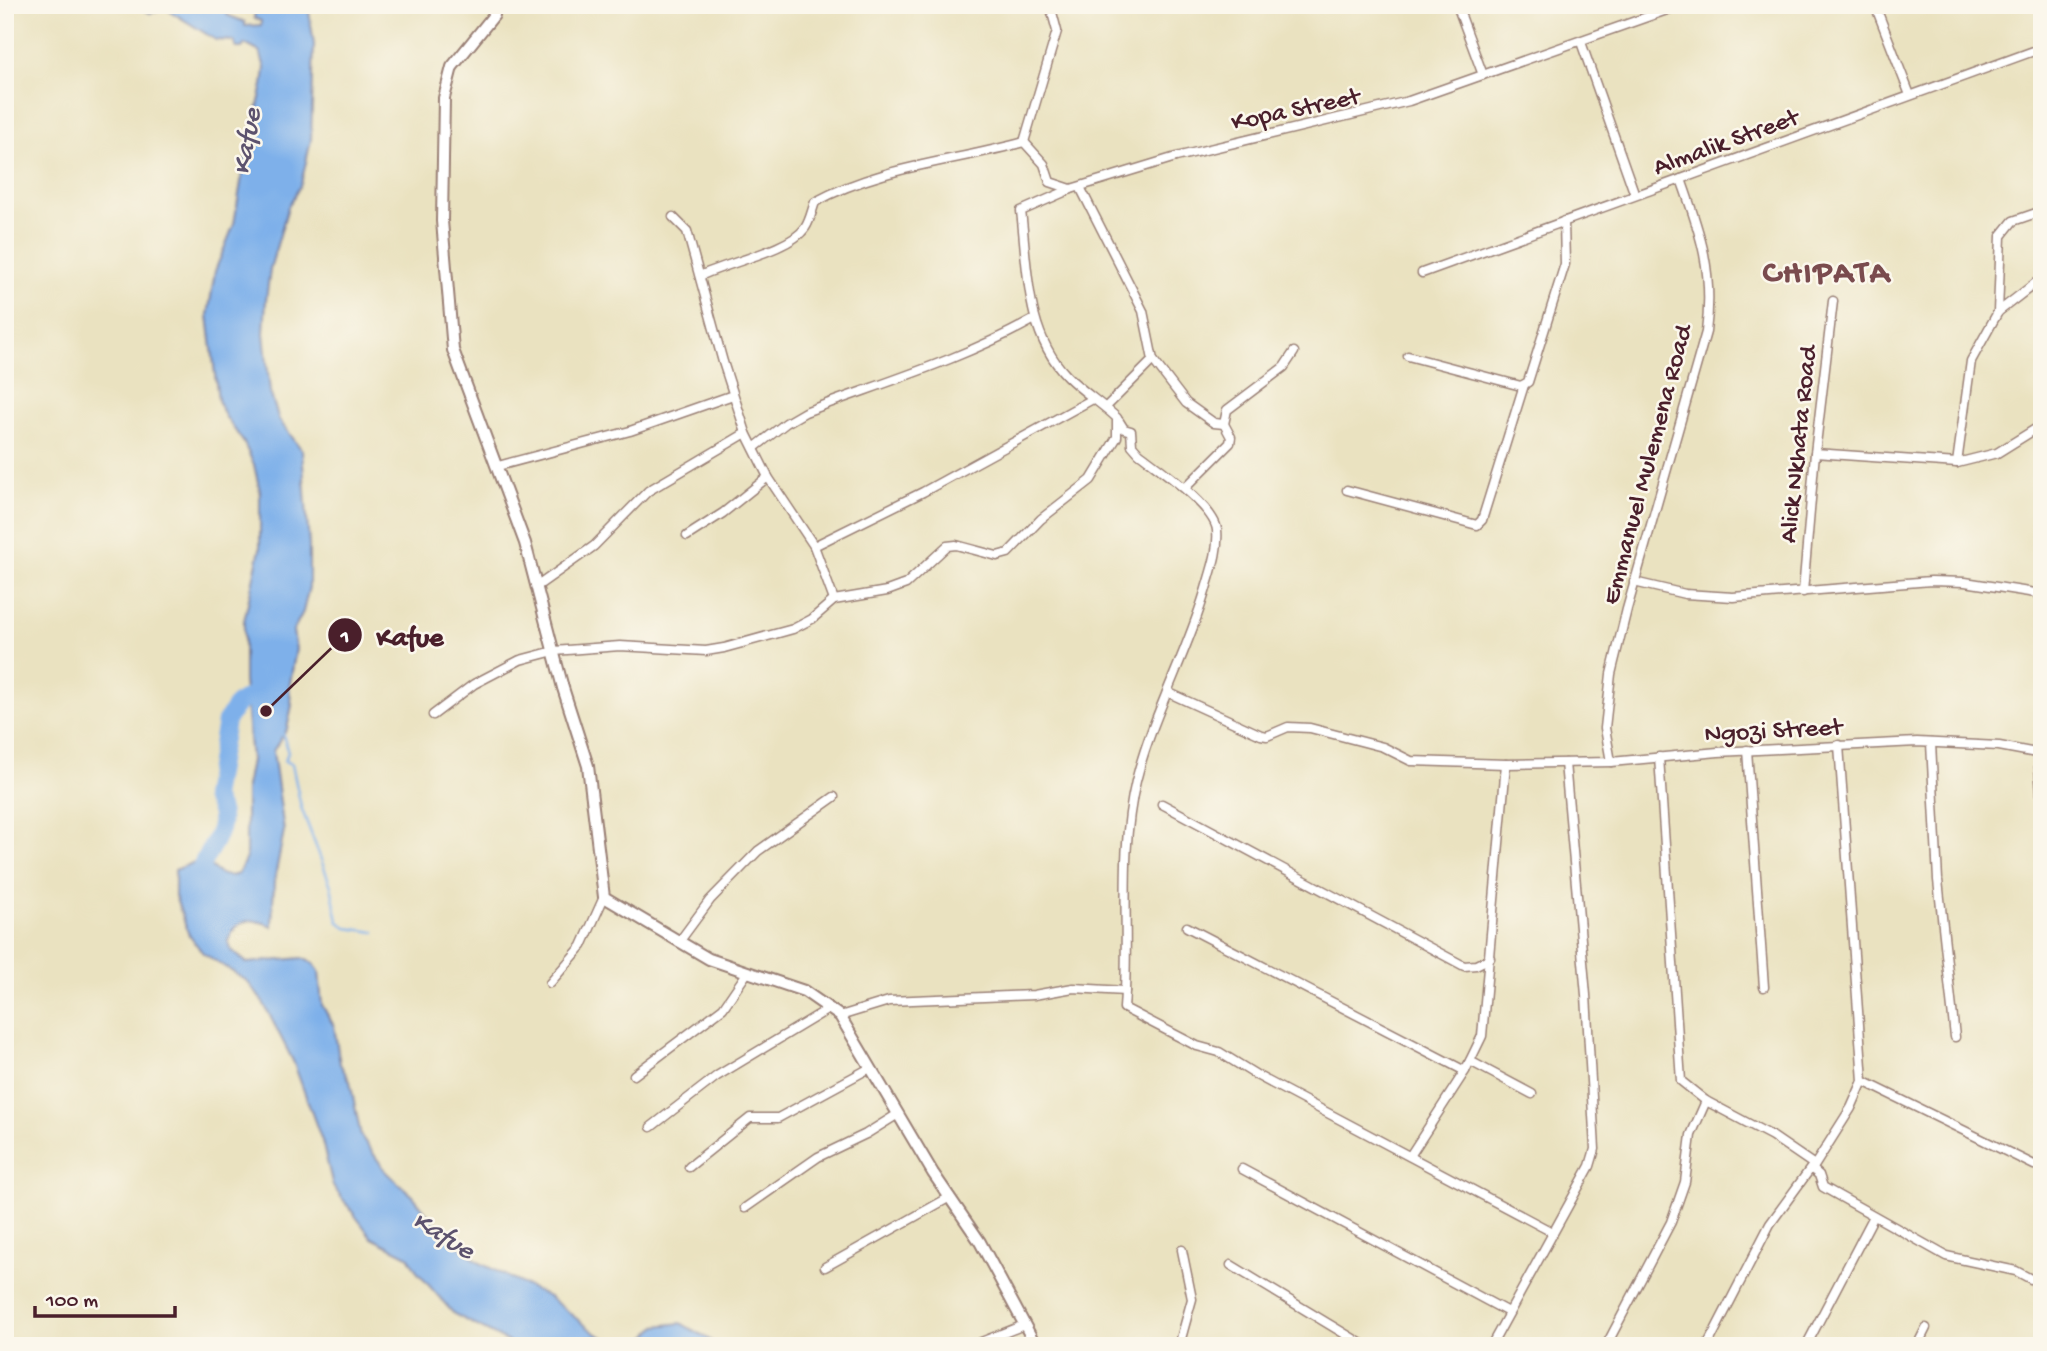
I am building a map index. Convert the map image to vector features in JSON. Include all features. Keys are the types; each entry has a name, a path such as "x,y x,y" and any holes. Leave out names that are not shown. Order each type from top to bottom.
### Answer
{"street":[{"path":"494,5 494,15 460,53 446,82 442,200 453,350 525,543 563,688 588,766 604,897 582,946 550,983"},
{"path":"1024,142 1057,31 1050,5"},
{"path":"1457,5 1483,75"},
{"name":"Kopa Street","path":"1033,320 1021,211 1076,188 1227,142 1368,113 1581,42 1681,5"},
{"path":"1875,5 1910,95"},
{"path":"1581,42 1635,195"},
{"name":"Almalik Street","path":"1422,273 2042,48"},
{"path":"1024,142 1044,164 1050,182 1076,188 1143,311 1153,360 1186,403 1204,417 1224,424"},
{"path":"700,276 746,257 767,253 797,235 806,228 815,202 839,190 914,164 1024,142"},
{"name":"Emmanuel Mulemena Road","path":"1611,762 1605,728 1608,698 1634,582 1706,332 1710,301 1704,243 1681,179"},
{"path":"1998,312 2001,236 2012,222 2042,211"},
{"path":"673,217 687,231 746,433 768,477 814,546 834,600"},
{"path":"1347,489 1477,525 1482,520 1524,385 1530,379 1564,264 1564,221"},
{"path":"1957,463 1971,361 1998,312 2042,278"},
{"name":"Alick Nkhata Road","path":"1802,592 1833,301"},
{"path":"754,448 805,412 973,351 1033,320 1056,365 1091,400 1106,407 1124,429 1131,431 1132,445 1139,453 1185,488 1214,520 1217,547 1202,604 1135,783 1129,831 1124,1009 1197,1046 1219,1052 1258,1076 1552,1233"},
{"path":"1185,488 1230,443 1231,437 1224,424 1227,410 1284,367 1294,352"},
{"path":"1408,356 1524,385"},
{"path":"1106,407 1153,360"},
{"path":"498,466 630,431 733,395"},
{"path":"814,546 923,492 1091,400"},
{"path":"433,715 497,670 554,651 620,646 706,651 724,649 793,629 812,620 834,600 887,591 906,584 947,546 956,545 997,556 1009,553 1041,519 1091,480 1117,437 1117,418"},
{"path":"1815,453 1957,463 1997,453 2042,425"},
{"path":"536,587 594,547 648,491 746,433"},
{"path":"687,536 723,513 768,477"},
{"path":"1634,582 1711,596 1802,592 1931,581 1965,582 2042,594"},
{"name":"Ngozi Street","path":"1167,692 1261,735 1267,736 1288,727 1310,728 1383,747 1411,761 1506,764 1611,762 1747,750 1931,743 1999,746 2040,753"},
{"path":"1931,743 1938,880 1955,1038"},
{"path":"1707,1346 1770,1224 1852,1108 1863,1081 1839,745"},
{"path":"1747,750 1764,987"},
{"path":"2040,753 2042,807"},
{"path":"1659,757 1678,1070 1681,1081 1706,1101 1772,1136 1812,1167 1819,1175 1823,1187 1874,1216 1946,1256 2016,1271 2042,1285"},
{"path":"1491,1346 1590,1166 1595,1149 1586,995 1565,763"},
{"path":"1410,1156 1465,1071 1482,1036 1506,764"},
{"path":"679,942 710,900 758,851 834,797"},
{"path":"1162,804 1464,966 1476,965 1490,958"},
{"path":"604,897 679,942 747,973 804,991 840,1016 898,1114 980,1242 1036,1346"},
{"path":"1188,928 1465,1071"},
{"path":"634,1075 723,1007 747,973"},
{"path":"840,1016 889,1001 1034,995 1073,988 1125,991"},
{"path":"651,1127 717,1076 830,1008"},
{"path":"1470,1062 1532,1094"},
{"path":"689,1167 750,1118 778,1118 870,1068"},
{"path":"1863,1081 2034,1165"},
{"path":"1606,1346 1671,1222 1685,1182 1691,1135 1706,1101"},
{"path":"745,1208 818,1157 866,1134 898,1114"},
{"path":"1242,1169 1508,1312"},
{"path":"825,1267 950,1197"},
{"path":"1806,1346 1874,1216"},
{"path":"1180,1346 1192,1299 1182,1250"},
{"path":"1231,1265 1365,1346"},
{"path":"971,1346 1024,1325"},
{"path":"1917,1346 1926,1328"}],"water":[{"path":"136,5 227,9 227,15 245,22 245,26 261,25 261,21 254,18 255,9 251,5 308,5 314,44 311,140 301,184 288,207 270,269 264,333 270,392 279,420 302,450 309,545 309,587 303,612 293,631 296,649 289,689 292,705 287,729 273,751 284,831 274,882 272,926 257,921 245,922 235,928 228,942 231,950 247,963 302,958 313,963 319,971 322,1005 334,1026 340,1064 350,1081 361,1136 387,1173 413,1196 442,1232 480,1263 549,1297 595,1333 621,1346 516,1346 454,1314 418,1273 408,1256 372,1238 333,1186 322,1141 293,1061 263,1002 247,981 203,953 189,935 175,896 175,870 199,860 226,876 232,876 238,874 246,858 246,786 251,760 244,681 244,621 260,549 260,491 254,465 244,443 225,416 218,400 208,315 215,271 234,224 265,68 260,52 245,44 242,48 236,48 234,41 216,40 165,8 150,13"},
{"path":"681,1323 716,1346 647,1346 644,1339 657,1326"}],"waterway":[{"path":"200,884 200,872 219,832 221,821 220,810 213,797 226,721 238,703 267,687"},
{"path":"283,734 288,753 284,761 292,764 301,807 331,886 338,921 347,928 375,932"}],"place":[{"name":"Kafue","path":"266,711"}],"district":[{"name":"CHIPATA","path":"1827,269"}]}
